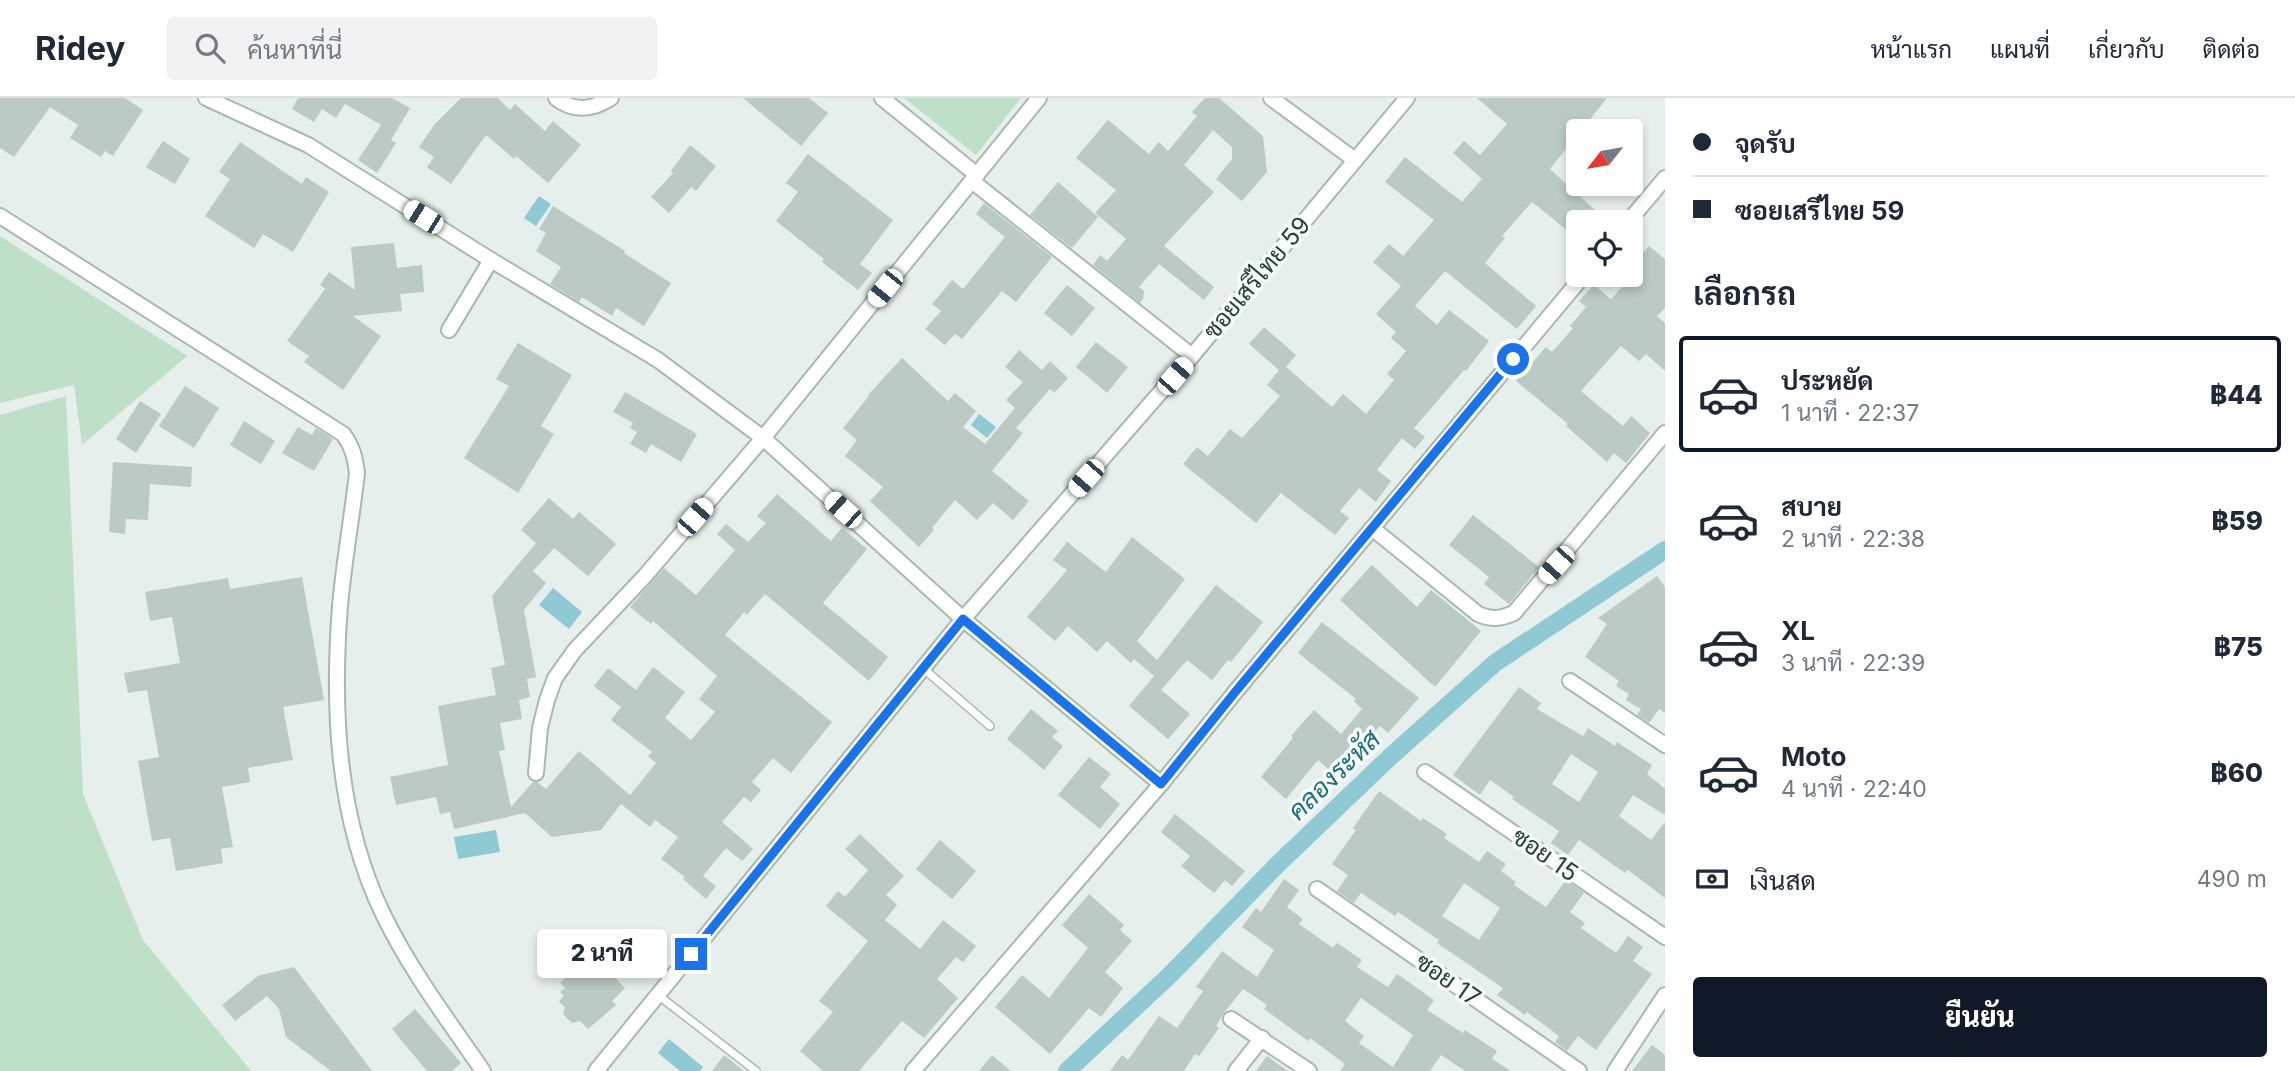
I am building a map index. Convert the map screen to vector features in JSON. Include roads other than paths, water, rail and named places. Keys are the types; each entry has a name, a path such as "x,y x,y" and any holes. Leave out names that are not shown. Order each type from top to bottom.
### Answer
{"street":[{"path":"206,98 308,145 491,260 658,360 763,438 963,619 1161,784"},
{"path":"556,98 565,105 591,109 611,98"},
{"path":"882,98 1192,356"},
{"path":"536,773 540,728 555,678 575,650 644,577 763,438 1039,98"},
{"path":"1272,98 1355,160"},
{"name":"ซอยเสรีไทย 59","path":"596,1071 963,619 1192,356 1407,98"},
{"path":"1638,210 1665,178"},
{"path":"0,216 343,434 349,442 354,452 357,473 340,605 336,702 352,831 383,913 422,983 483,1071"},
{"path":"449,330 491,260"},
{"path":"913,1071 1161,784 1228,700 1574,287"},
{"path":"1372,528 1478,614 1500,619 1514,613 1665,433"},
{"path":"1570,681 1665,745"},
{"name":"ซอย 15","path":"1425,772 1665,937"},
{"name":"ซอย 17","path":"1317,889 1579,1071"},
{"path":"1615,1071 1665,995"},
{"path":"1231,1019 1309,1071"},
{"path":"1236,1071 1262,1038"}],"lane":[{"path":"924,669 990,726"},
{"path":"658,995 756,1071"}],"water":[{"path":"539,196 551,204 536,226 524,218"},
{"path":"979,414 996,427 987,438 971,425"},
{"path":"553,588 582,612 569,629 539,605"},
{"path":"496,830 500,852 458,859 454,837"},
{"path":"669,1039 703,1067 700,1071 680,1071 658,1053"}],"waterway":[{"name":"คลองระหัส","path":"1067,1071 1170,975 1277,865 1390,757 1495,663 1665,550"}]}
